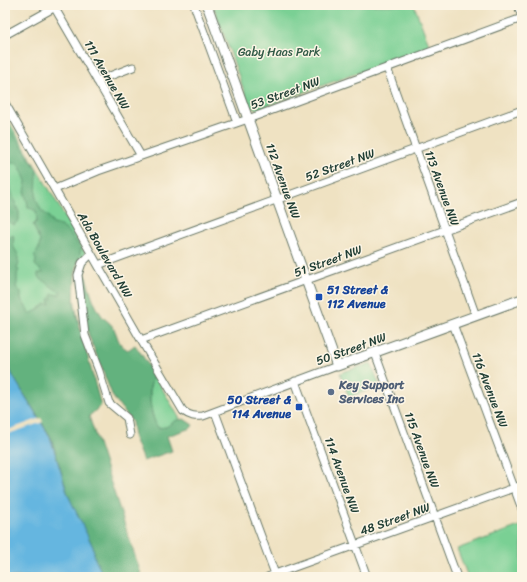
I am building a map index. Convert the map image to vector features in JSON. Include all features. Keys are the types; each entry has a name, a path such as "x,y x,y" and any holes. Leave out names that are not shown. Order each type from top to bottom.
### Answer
{"main road":[{"name":"112 Avenue NW","path":"207,5 337,366"},
{"path":"519,5 522,14"},
{"name":"50 Street NW","path":"337,366 522,299"}],"street":[{"path":"194,5 237,122"},
{"path":"5,35 56,6"},
{"name":"111 Avenue NW","path":"56,6 97,81 141,156"},
{"name":"53 Street NW","path":"55,189 141,156 522,18"},
{"path":"97,81 133,67"},
{"name":"113 Avenue NW","path":"387,68 476,316"},
{"name":"Ada Boulevard NW","path":"5,103 141,340 183,411 188,415"},
{"name":"52 Street NW","path":"98,265 522,110"},
{"name":"51 Street NW","path":"141,340 522,202"},
{"path":"91,254 82,263 78,276 84,335 109,403 127,418 130,435"},
{"name":"116 Avenue NW","path":"453,324 522,509"},
{"name":"115 Avenue NW","path":"375,353 457,577"},
{"name":"50 Street NW","path":"188,415 195,417 203,416 337,366"},
{"name":"114 Avenue NW","path":"296,381 367,577"},
{"path":"215,412 273,576"},
{"name":"48 Street NW","path":"273,576 522,485"}],"green space":[{"name":"Gaby Haas Park","path":"213,5 414,5 430,47 257,109 250,107"},
{"path":"5,115 86,254 77,263 73,278 74,297 81,332 5,360"},
{"path":"5,121 37,170 36,199 41,210 49,217 53,224 66,230 81,249 75,275 74,306 101,406 89,416 142,577 104,577 95,559 93,547 68,495 51,437 14,378 5,360 5,241 13,235 13,245 18,254 19,263 17,269 19,270 17,274 16,287 21,292 21,299 29,314 46,304 50,304 49,299 52,299 52,294 59,295 61,292 38,277 38,273 43,272 35,265 36,260 34,255 38,250 40,241 33,225 37,221 36,211 28,207 25,195 26,181 17,163 8,163 5,165"},
{"path":"5,175 19,212 19,220 14,225 5,220"},
{"path":"83,269 97,308 101,315 113,327 121,345 128,350 135,345 151,370 153,377 150,387 150,403 158,428 166,427 177,420 184,419 193,425 191,428 167,436 172,451 143,461 134,438 132,422 113,397 89,336 84,317 80,278"},
{"path":"147,363 180,419 171,426 158,429 154,421 150,404 150,385 153,377"},
{"path":"371,363 380,386 349,397 340,373"},
{"path":"522,525 522,577 468,577 457,549"}],"water":[{"path":"5,360 14,378 50,437 68,495 93,547 95,559 104,577 5,577"}],"pier":[{"path":"41,418 43,422 5,435 5,431"}],"place":[{"name":"51 Street & 112 Avenue","path":"319,297"},
{"name":"Key Support Services Inc","path":"331,392"},
{"name":"50 Street & 114 Avenue","path":"299,407"}]}
